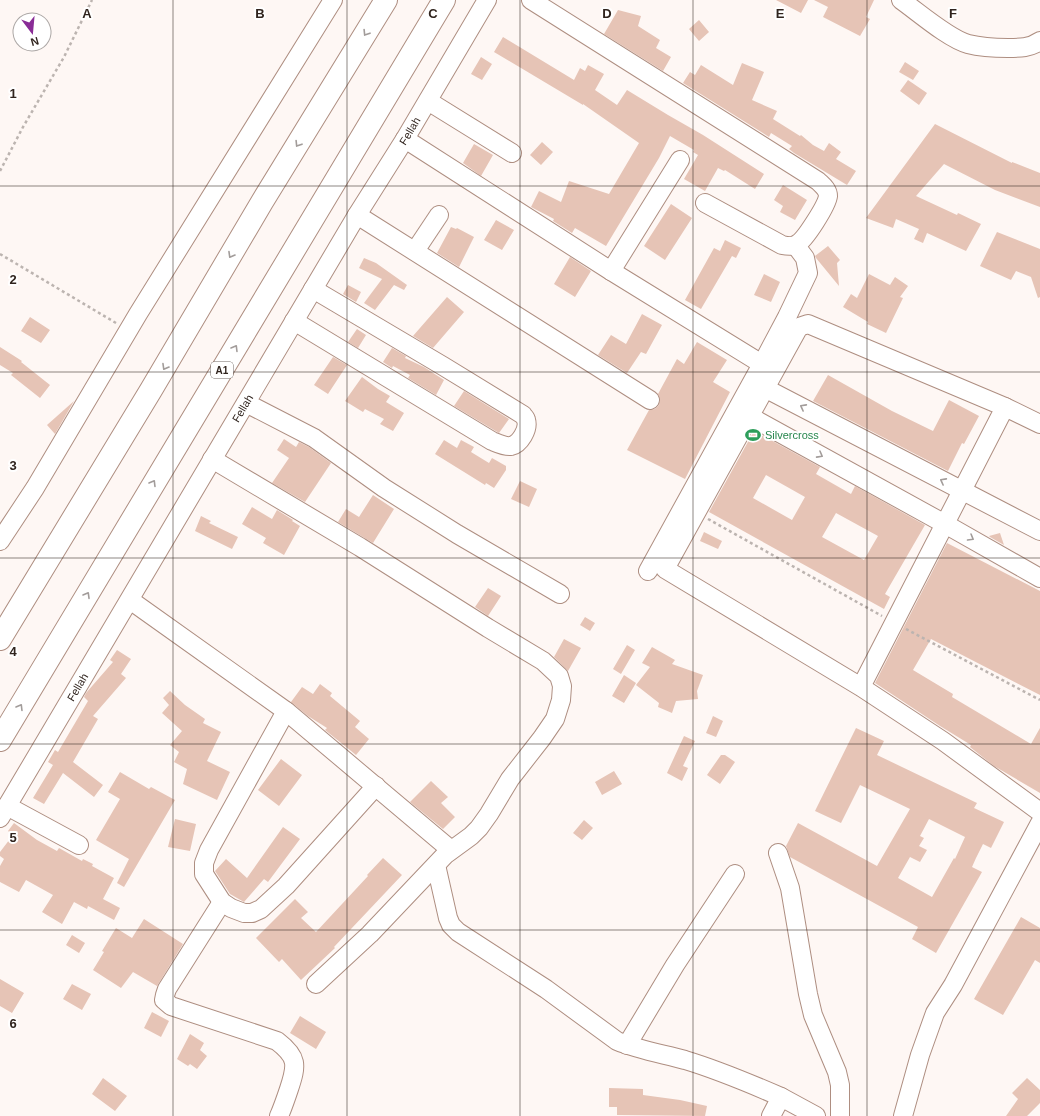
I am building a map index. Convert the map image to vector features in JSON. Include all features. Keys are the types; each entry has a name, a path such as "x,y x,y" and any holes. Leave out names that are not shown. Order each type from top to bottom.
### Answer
{"highway":[{"path":"0,639 151,390 262,202 386,0"},
{"name":"A1","path":"0,740 444,0"}],"street":[{"path":"0,541 38,482 128,330 333,0"},
{"name":"Fellah","path":"4,812 294,321 428,101 487,0"},
{"path":"532,0 818,181 826,188 828,195 825,206 802,240 796,246 789,247 782,245 705,203"},
{"path":"901,0 949,35 967,44 1002,48 1022,48 1034,45 1040,40"},
{"path":"428,101 512,153"},
{"path":"405,139 611,271 762,364"},
{"path":"611,271 680,160"},
{"path":"415,251 439,215"},
{"path":"357,216 415,251 650,400"},
{"path":"758,384 762,364 808,273 805,258 796,246"},
{"path":"294,321 492,441 510,446 517,443 523,436 527,421 523,415 314,289"},
{"path":"1040,424 1005,407 808,324 799,327 758,384 696,512 665,569 861,687 943,741 1040,812"},
{"path":"758,384 1040,531"},
{"path":"246,403 314,438 384,488 457,534 560,594"},
{"path":"861,687 1005,407"},
{"path":"743,413 1040,578"},
{"path":"648,571 743,413"},
{"path":"212,459 360,547 543,661 559,676 562,686 561,700 555,719 510,778 479,828 471,836 451,850 370,934 316,984"},
{"path":"130,600 286,711 451,850"},
{"path":"286,711 213,843 204,863 204,874 222,902 231,908 244,913 252,913 261,909 286,886 376,786"},
{"path":"4,812 78,845"},
{"path":"903,1116 920,1055 935,1013 953,985 1040,823"},
{"path":"778,853 790,888 808,994 820,1034 834,1063 839,1079 841,1098 840,1116"},
{"path":"436,865 451,926 546,990 617,1041 730,1075 781,1097 816,1116"},
{"path":"627,1045 675,965 735,874"},
{"path":"222,902 167,989 164,1000 172,1006 276,1041 289,1052 295,1066 294,1076 279,1116"},
{"path":"771,1116 781,1097"}],"path":[{"path":"0,171 23,127 64,57 92,0"},
{"path":"0,254 128,330"},
{"path":"696,512 895,623 1040,700"}],"building":[{"path":"776,0 808,0 801,13"},
{"path":"814,0 874,0 866,17 870,19 860,36 823,17 828,7"},
{"path":"618,10 641,16 638,26 660,40 656,48 671,57 663,71 604,34"},
{"path":"699,20 709,32 699,41 689,29"},
{"path":"503,37 574,80 580,68 585,71 588,65 604,74 595,90 617,105 627,90 703,135 764,174 755,189 725,170 724,171 718,168 705,191 684,179 698,155 693,152 694,150 670,136 659,158 606,246 575,228 572,233 553,221 554,219 531,207 539,191 561,202 569,181 609,194 639,143 583,104 494,52"},
{"path":"481,57 492,64 482,80 471,74"},
{"path":"905,62 919,71 913,80 899,72"},
{"path":"742,63 764,72 752,100 777,111 773,119 800,136 801,135 813,145 824,151 829,143 841,152 836,159 856,171 847,185 794,153 789,149 792,146 771,133 769,137 683,83 690,72 695,75 701,65 733,85"},
{"path":"908,80 927,93 919,105 900,91"},
{"path":"935,124 1012,163 1040,173 1040,207 995,190 944,164 916,196 957,215 958,213 981,224 966,251 927,233 923,243 914,239 919,229 896,219 893,228 866,218"},
{"path":"542,142 553,152 541,165 530,155"},
{"path":"474,144 493,155 481,176 463,163"},
{"path":"783,185 807,200 795,220 780,212 783,206 774,200"},
{"path":"671,204 692,218 665,260 644,246"},
{"path":"496,220 514,230 502,250 484,240"},
{"path":"451,227 457,228 474,237 459,267 437,253"},
{"path":"997,232 1040,249 1040,297 1038,298 1031,277 1016,271 1011,280 980,266"},
{"path":"725,240 741,248 736,258 732,256 701,309 685,300 714,248 720,251"},
{"path":"828,246 840,260 837,263 839,286 815,256"},
{"path":"570,257 591,271 575,297 554,284"},
{"path":"364,258 376,263 407,285 404,290 394,285 375,310 364,303 382,279 359,268"},
{"path":"764,274 780,282 771,302 754,295"},
{"path":"869,274 890,285 895,277 908,286 900,297 903,298 886,333 867,324 868,322 843,307 851,294 857,298"},
{"path":"348,285 361,292 356,302 343,294"},
{"path":"447,297 464,312 433,348 413,336"},
{"path":"642,314 662,325 646,354 641,352 627,373 598,355 611,335 626,344"},
{"path":"30,317 50,330 41,343 21,331"},
{"path":"357,329 366,335 358,348 348,342"},
{"path":"697,342 727,360 713,382 730,392 685,479 627,450 649,410 655,409 659,405 660,400 658,394 677,359 684,364"},
{"path":"0,347 22,361 21,362 50,385 40,398 11,375 13,373 0,365"},
{"path":"392,348 406,356 405,358 424,367 444,380 436,395 408,378 410,375 393,366 392,368 383,362"},
{"path":"333,357 347,365 328,394 314,385"},
{"path":"828,375 892,411 933,431 949,400 979,416 964,444 962,443 948,471 813,401"},
{"path":"362,377 390,396 386,402 404,413 393,431 380,424 384,419 365,409 363,412 345,401"},
{"path":"464,391 509,419 499,433 454,406"},
{"path":"74,401 55,434 47,425"},
{"path":"754,431 820,467 816,474 851,494 855,486 925,525 885,594 890,597 884,609 709,512","holes":["766,475 805,497 792,520 753,498","836,513 878,536 864,560 822,537"]},
{"path":"284,439 296,447 299,442 309,447 331,463 305,502 272,483 289,458 277,450"},
{"path":"444,440 457,448 461,440 474,447 471,452 489,463 492,458 506,466 506,470 494,488 486,483 485,485 435,454"},
{"path":"520,481 537,489 529,507 511,499"},
{"path":"373,495 394,509 373,543 338,522 346,509 359,517"},
{"path":"252,507 272,519 277,510 300,526 284,555 263,543 266,538 242,524"},
{"path":"201,516 211,521 209,523 238,537 232,549 195,531"},
{"path":"704,532 722,541 718,549 700,541"},
{"path":"1000,533 1004,545 989,536"},
{"path":"947,543 1040,591 1040,695 931,639 913,670 953,694 952,697 1031,744 1040,728 1040,793 994,766 970,747 971,745 875,683"},
{"path":"488,588 501,596 488,616 475,607"},
{"path":"585,617 595,623 590,631 580,625"},
{"path":"564,639 581,648 568,671 554,657"},
{"path":"627,645 635,650 621,674 613,669"},
{"path":"652,647 675,660 672,664 703,675 697,691 698,699 676,701 672,713 658,707 659,703 636,685 650,667 642,663"},
{"path":"117,650 131,659 121,674 126,678 93,716 98,719 73,762 103,785 94,797 63,773 44,804 33,798 53,765 48,762 55,750 58,752 88,701 84,697 86,693 113,662 110,660"},
{"path":"624,675 636,683 624,703 612,696"},
{"path":"320,684 332,693 330,696 360,721 355,727 369,739 356,755 325,730 327,728 308,716 291,702 302,687 313,694"},
{"path":"170,691 185,705 205,719 203,723 221,732 207,761 230,772 217,800 183,784 187,769 174,762 179,752 170,745 182,731 162,713 169,705 163,698"},
{"path":"713,716 723,721 716,737 706,733"},
{"path":"856,728 884,741 877,755 977,803 974,808 1004,822 991,848 983,844 972,867 982,872 936,953 912,939 918,927 790,857 786,846 798,823 877,866 910,809 860,785 841,823 815,811","holes":["929,819 965,837 955,859 954,858 932,897 898,878 910,857 920,862 927,850 919,846 924,838 920,836"]},
{"path":"684,736 695,741 683,766 688,768 682,781 667,773"},
{"path":"721,755 725,755 735,762 720,784 707,775"},
{"path":"281,759 302,775 279,806 258,790"},
{"path":"614,771 622,784 602,795 595,782"},
{"path":"120,772 149,789 151,787 175,800 124,887 117,883 129,859 96,840 120,799 108,792"},
{"path":"431,781 448,797 441,803 455,817 443,829 410,802"},
{"path":"175,819 196,824 190,851 168,847"},
{"path":"584,820 593,828 582,840 573,833"},
{"path":"14,823 37,840 57,851 59,848 82,861 83,859 93,864 92,866 114,878 103,899 120,908 114,920 88,906 87,909 74,902 62,924 42,912 53,895 26,880 19,892 0,882 0,866 4,859 0,856 0,852 13,835 8,831"},
{"path":"283,827 300,839 268,882 264,879 244,902 230,894 215,871 226,859 247,878"},
{"path":"383,858 402,875 334,947 335,948 301,980 282,959 279,962 256,938 295,899 308,912 301,918 316,932"},
{"path":"1021,917 1040,928 1040,963 1035,960 1003,1015 974,999"},
{"path":"144,919 183,944 157,986 133,972 121,988 93,970 104,952 102,951 116,928 132,938"},
{"path":"72,935 85,943 79,953 66,945"},
{"path":"0,979 24,993 12,1013 0,1006"},
{"path":"72,984 91,994 82,1010 63,999"},
{"path":"152,1012 169,1021 161,1037 144,1028"},
{"path":"300,1016 326,1032 316,1049 290,1033"},
{"path":"190,1034 204,1043 200,1050 207,1056 197,1069 190,1064 188,1066 177,1059"},
{"path":"103,1078 127,1096 115,1111 92,1094"},
{"path":"1027,1078 1040,1090 1040,1103 1027,1116 1006,1116 1018,1099 1012,1093"},
{"path":"609,1088 643,1089 643,1095 680,1100 707,1106 705,1116 617,1115 617,1107 609,1107"}],"place":[{"name":"Silvercross","path":"753,435"}]}
